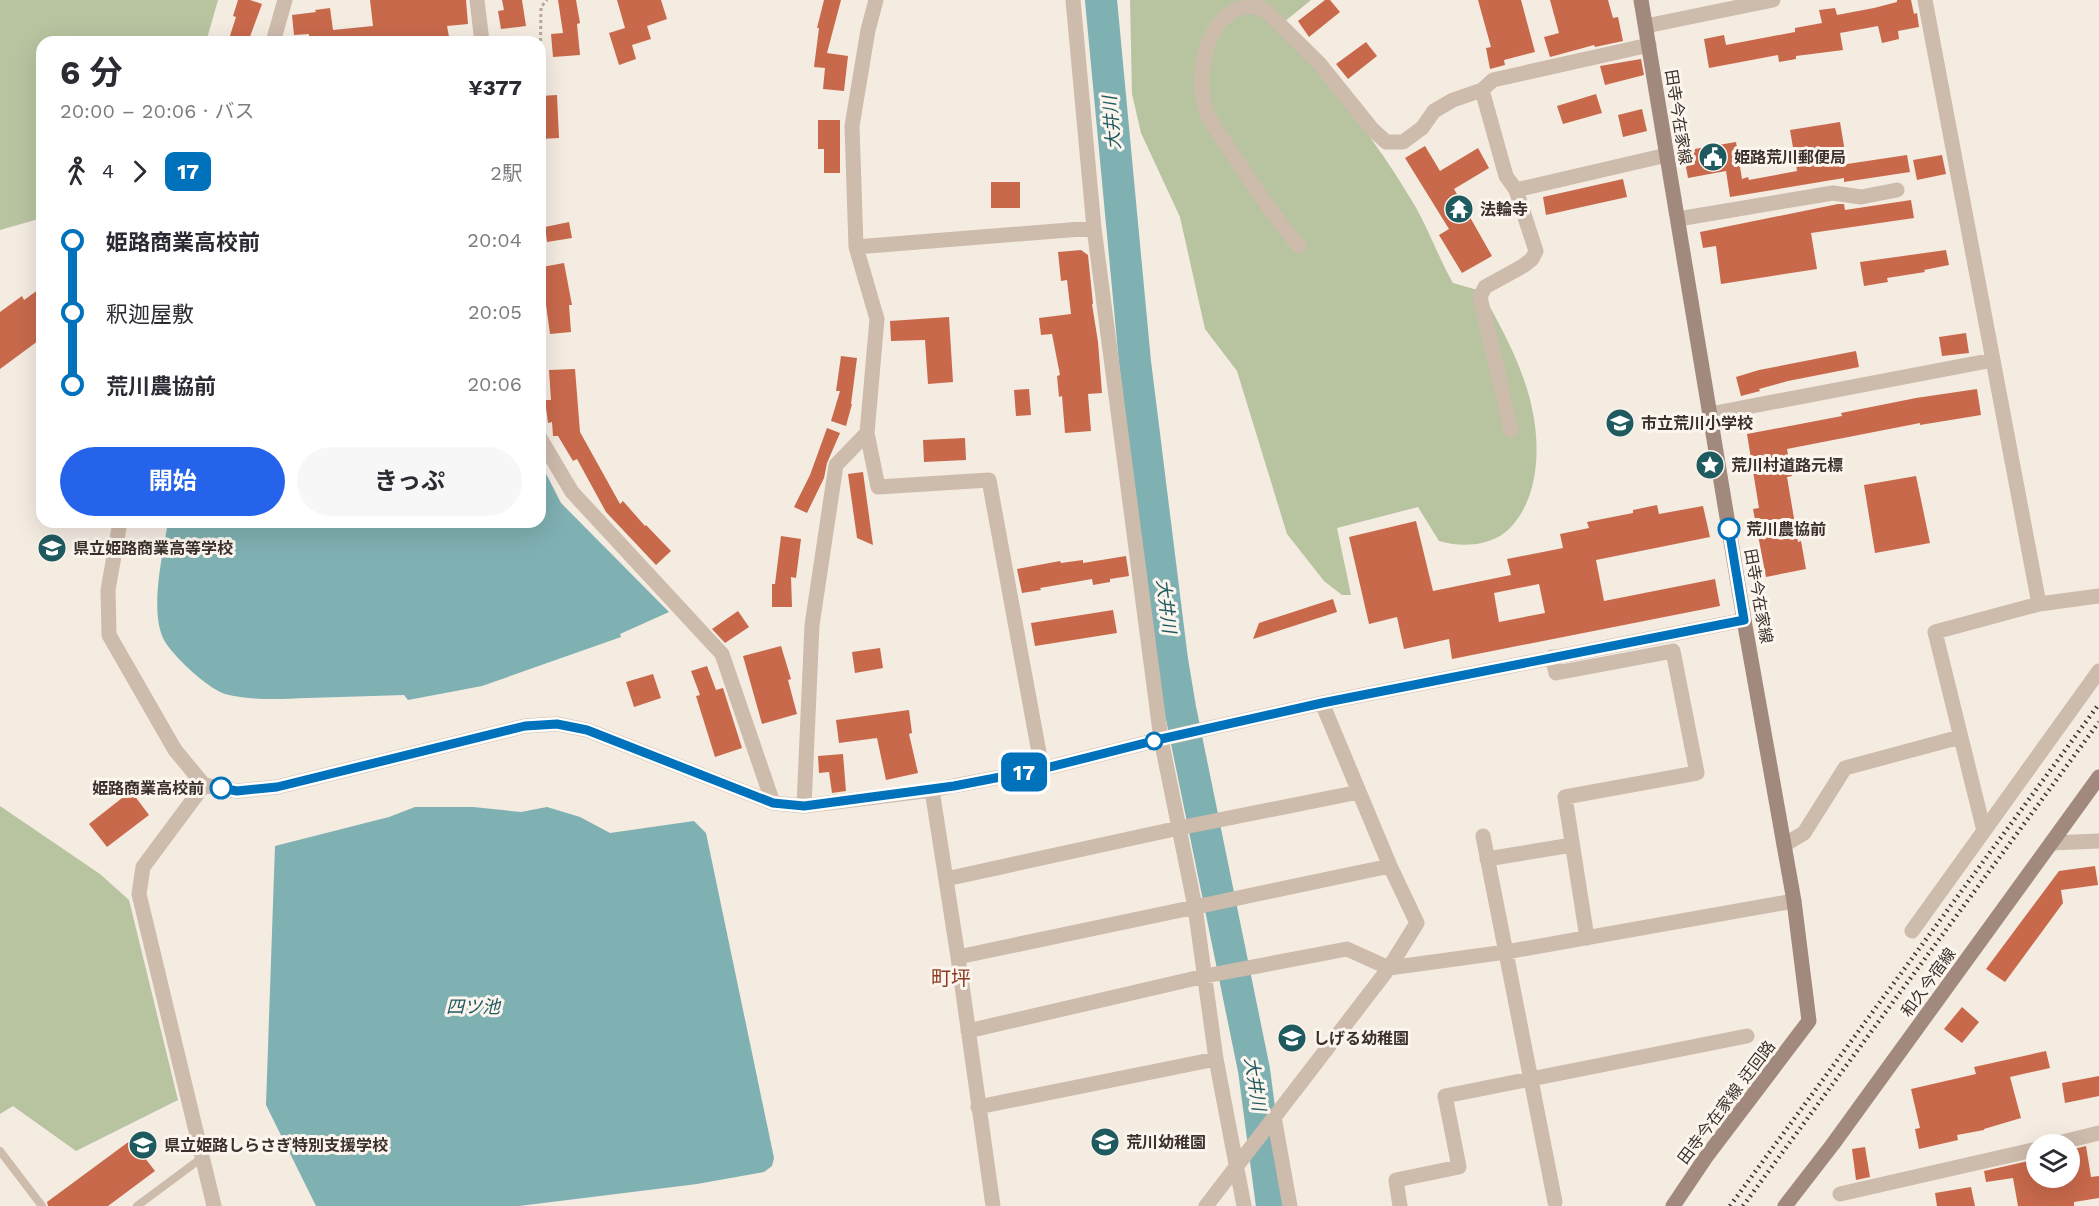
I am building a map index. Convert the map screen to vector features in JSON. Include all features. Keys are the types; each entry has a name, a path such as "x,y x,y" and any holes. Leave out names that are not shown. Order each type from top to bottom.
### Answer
{"main road":[{"name":"田寺今在家線","path":"1641,0 1744,620 1794,901 1809,1021"},
{"name":"和久今宿線","path":"1785,1206 1833,1144 2099,777"},
{"name":"田寺今在家線 迂回路","path":"1673,1206 1706,1157 1809,1021"}],"street":[{"path":"275,36 285,0"},
{"path":"477,0 481,36"},
{"path":"876,0 868,30 852,126 856,247 877,319 867,433 878,487 988,480 1042,769"},
{"path":"1073,0 1094,228 1161,739 1195,907 1216,1059 1244,1206"},
{"path":"1646,26 1773,0"},
{"path":"1925,0 2039,604"},
{"path":"1299,246 1247,176 1206,109 1203,88 1205,53 1212,32 1224,18 1241,7 1255,6 1265,10 1319,63 1372,129 1386,142 1403,142 1422,128 1434,111 1453,100 1482,90 1493,80 1649,45"},
{"path":"1482,90 1506,176 1516,190 1536,251 1532,259 1523,266 1485,287 1480,297 1511,430"},
{"path":"1516,190 1667,155"},
{"path":"1678,219 1833,194 1861,197 1897,190"},
{"path":"856,247 1094,228"},
{"path":"1710,414 1993,360"},
{"path":"804,806 812,625 836,465 867,433"},
{"path":"546,448 572,492 722,654 773,803"},
{"path":"119,528 108,590 109,635 175,750 204,786 237,791 277,787 525,726 557,724 587,730 773,803 804,806 932,790 1042,769 1161,739 1322,703 1744,620"},
{"path":"1984,831 1935,632 2039,604 2099,596"},
{"path":"1552,657 1556,673 1673,651 1697,773 1565,797 1587,938"},
{"path":"1912,931 2099,671"},
{"path":"1206,1206 1389,968 1418,922 1390,866 1322,703"},
{"path":"1784,845 1804,833 1845,768 1960,737"},
{"path":"204,786 143,867 139,894 214,1206"},
{"path":"932,790 993,1206"},
{"path":"946,879 1179,828 1359,792"},
{"path":"1483,836 1555,1202"},
{"path":"2051,843 2099,841"},
{"path":"1487,859 1572,844"},
{"path":"958,957 1390,866"},
{"path":"968,1031 1205,976 1347,949 1389,968 1506,952 1794,901"},
{"path":"1400,1206 1396,1180 1459,1167 1445,1096 1748,1036"},
{"path":"978,1107 1216,1059"},
{"path":"1274,1117 1290,1206"},
{"path":"2080,1137 2099,1132"},
{"path":"1840,1194 2026,1152"}],"lane":[{"path":"0,1151 42,1206"},
{"path":"137,1206 203,1157"}],"path":[{"path":"541,36 541,7 547,0"}],"green space":[{"path":"0,0 218,0 208,36 36,36 36,220 0,230"},
{"path":"1130,0 1311,0 1278,27 1333,89 1367,132 1418,211 1453,283 1481,291 1522,373 1534,417 1535,472 1531,490 1520,515 1502,535 1485,542 1466,545 1439,541 1418,507 1337,528 1351,595 1342,595 1324,581 1287,534 1237,371 1205,329 1180,217 1141,133 1132,94"},
{"path":"0,806 100,874 129,900 178,1100 76,1151 13,1106 0,1114"}],"water":[{"path":"546,474 561,503 669,612 620,634 621,637 482,686 408,700 404,695 246,698 225,694 209,685 191,671 164,640 160,628 157,598 167,528 546,528"},
{"name":"四ツ池","path":"415,807 473,807 521,812 547,807 580,817 610,833 694,821 706,833 774,1158 772,1166 764,1172 697,1184 519,1206 316,1206 266,1105 275,846 389,817"}],"building":[{"path":"238,0 250,0 262,4 250,36 230,36 236,17 233,16"},
{"path":"370,0 466,0 468,24 447,26 449,36 294,35 292,15 330,8 333,30 373,26"},
{"path":"502,0 522,0 526,26 501,29 498,11 504,10"},
{"path":"558,0 576,0 580,23 577,24 580,55 553,57 551,34 563,33"},
{"path":"617,0 661,0 667,19 647,26 651,39 632,45 636,59 619,65 609,33 625,28"},
{"path":"824,0 841,0 827,53 848,56 844,91 823,89 825,68 814,67 819,28 817,28"},
{"path":"1325,0 1330,0 1340,12 1309,37 1298,21"},
{"path":"1478,0 1521,0 1535,52 1504,60 1505,65 1490,69 1486,48 1491,47"},
{"path":"1550,0 1608,0 1613,18 1618,17 1623,41 1595,47 1594,45 1550,57 1544,37 1559,33"},
{"path":"1897,0 1911,0 1914,14 1917,13 1919,27 1898,31 1899,39 1882,43 1878,26 1840,33 1843,50 1796,56 1796,59 1779,62 1778,55 1709,68 1704,39 1724,35 1726,45 1795,32 1795,28 1822,23 1819,10 1835,8 1837,15 1874,8 1897,2"},
{"path":"1366,42 1377,56 1348,79 1336,64"},
{"path":"1641,59 1644,75 1605,85 1600,66"},
{"path":"1596,94 1602,113 1563,124 1557,106"},
{"path":"557,95 559,138 546,139 546,96"},
{"path":"1642,109 1647,131 1623,137 1618,115"},
{"path":"818,120 840,120 840,173 824,173 824,149 818,149"},
{"path":"1840,122 1847,164 1907,155 1910,172 1844,182 1844,178 1730,197 1726,171 1688,178 1683,151 1736,142 1742,179 1748,177 1749,180 1797,171 1790,130"},
{"name":"法輪寺","path":"1425,146 1440,171 1478,148 1489,168 1454,189 1492,256 1462,273 1439,235 1449,229 1405,158"},
{"path":"1942,155 1946,174 1917,180 1913,160"},
{"path":"1623,179 1627,197 1546,215 1543,197"},
{"path":"991,182 1020,182 1020,208 991,208"},
{"path":"1911,200 1914,218 1811,233 1817,269 1721,284 1716,246 1703,248 1700,232 1838,204 1844,204 1845,210"},
{"path":"569,222 572,238 547,242 546,227"},
{"path":"1081,250 1088,255 1102,393 1088,394 1091,431 1065,433 1062,396 1059,397 1057,376 1060,375 1052,334 1041,335 1039,318 1071,314 1067,280 1061,281 1058,252"},
{"path":"1946,250 1949,265 1924,270 1925,272 1887,278 1888,282 1864,286 1860,262"},
{"path":"564,263 572,305 569,305 571,332 550,334 546,305 546,266"},
{"path":"36,291 36,342 0,369 0,312 22,296 24,300"},
{"path":"949,317 953,382 928,384 925,340 891,341 890,321"},
{"path":"1966,333 1969,353 1942,356 1939,337"},
{"path":"1856,351 1859,367 1788,381 1741,396 1736,377 1759,370"},
{"path":"841,356 857,358 852,404 846,426 831,421 840,391 836,391"},
{"path":"575,369 580,432 620,504 623,501 671,551 656,565 606,512 577,459 573,461 558,436 553,436 552,422 548,423 546,408 546,400 551,400 549,370"},
{"path":"1029,389 1031,415 1016,416 1014,390"},
{"path":"1977,389 1981,415 1920,425 1920,423 1787,449 1792,476 1787,477 1798,542 1801,541 1806,569 1766,577 1753,509 1759,508 1747,434 1842,416 1841,413 1916,398"},
{"path":"827,428 840,433 827,463 824,478 807,513 794,507 810,475"},
{"path":"965,438 966,460 924,462 923,440"},
{"path":"863,472 873,545 857,538 848,474"},
{"path":"1916,476 1930,543 1875,553 1864,485"},
{"path":"1657,505 1659,514 1703,506 1710,537 1596,560 1604,601 1715,579 1720,606 1452,659 1449,639 1404,649 1397,617 1369,624 1349,537 1416,521 1433,591 1511,575 1507,559 1563,548 1560,534 1589,528 1587,522 1633,513 1633,510","holes":["1539,584 1545,613 1499,622 1494,593"]},
{"path":"781,536 801,539 796,578 791,577 792,607 772,607 772,584 775,584"},
{"path":"1126,556 1129,576 1093,585 1092,579 1022,593 1017,569 1060,561 1061,563 1083,560 1083,563"},
{"path":"1333,599 1337,612 1253,639 1259,623"},
{"path":"1113,610 1117,633 1035,646 1031,623"},
{"path":"738,611 749,627 725,643 712,629"},
{"path":"781,646 791,679 788,680 797,714 762,724 743,656"},
{"path":"880,648 883,668 855,673 852,652"},
{"path":"707,666 716,690 723,688 742,748 715,757 696,696 700,695 691,671"},
{"path":"653,674 661,698 634,707 626,682"},
{"path":"909,710 912,733 909,734 918,773 886,780 877,738 839,743 836,720"},
{"path":"843,754 846,791 832,793 829,772 819,773 818,756"},
{"path":"131,791 149,815 107,847 89,824"},
{"path":"2095,866 2098,885 2061,890 2063,903 2005,982 1986,969 2059,871"},
{"path":"1962,1007 1979,1022 1962,1043 1944,1029"},
{"path":"2046,1051 2050,1068 2010,1077 2021,1118 1984,1130 1957,1135 1958,1140 1919,1149 1915,1129 1920,1128 1911,1089 1976,1074 1974,1067"},
{"path":"2099,1076 2099,1096 2065,1103 2062,1083"},
{"path":"131,1140 155,1171 108,1206 48,1206 47,1202"},
{"path":"2086,1146 2091,1177 2099,1176 2099,1198 2074,1202 2074,1206 2018,1206 2013,1178 1986,1182 1984,1171 2026,1161 2026,1188 2080,1188 2080,1148"},
{"path":"1865,1147 1870,1177 1856,1180 1852,1149"},
{"path":"1971,1187 1975,1206 1937,1206 1935,1193"}],"waterway":[{"name":"大井川","path":"1101,0 1135,362 1172,660 1254,1070 1272,1206"}],"railway":[{"path":"1730,1206 2099,704"},
{"path":"1743,1206 2099,722"}],"bus line":[{"name":"17","path":"221,788 237,791 277,787 525,726 557,724 587,730 773,803 804,806 932,790 1042,769 1161,739 1322,703 1744,620 1729,529"}],"place":[{"name":"姫路荒川郵便局","path":"1713,157"},
{"name":"法輪寺","path":"1459,209"},
{"name":"市立荒川小学校","path":"1620,423"},
{"name":"荒川村道路元標","path":"1710,465"},
{"name":"荒川農協前","path":"1729,529"},
{"name":"県立姫路商業高等学校","path":"52,548"},
{"name":"姫路商業高校前","path":"221,788"},
{"name":"しげる幼稚園","path":"1292,1038"},
{"name":"荒川幼稚園","path":"1105,1142"},
{"name":"県立姫路しらさぎ特別支援学校","path":"143,1145"}],"district":[{"name":"町坪","path":"951,978"}]}
